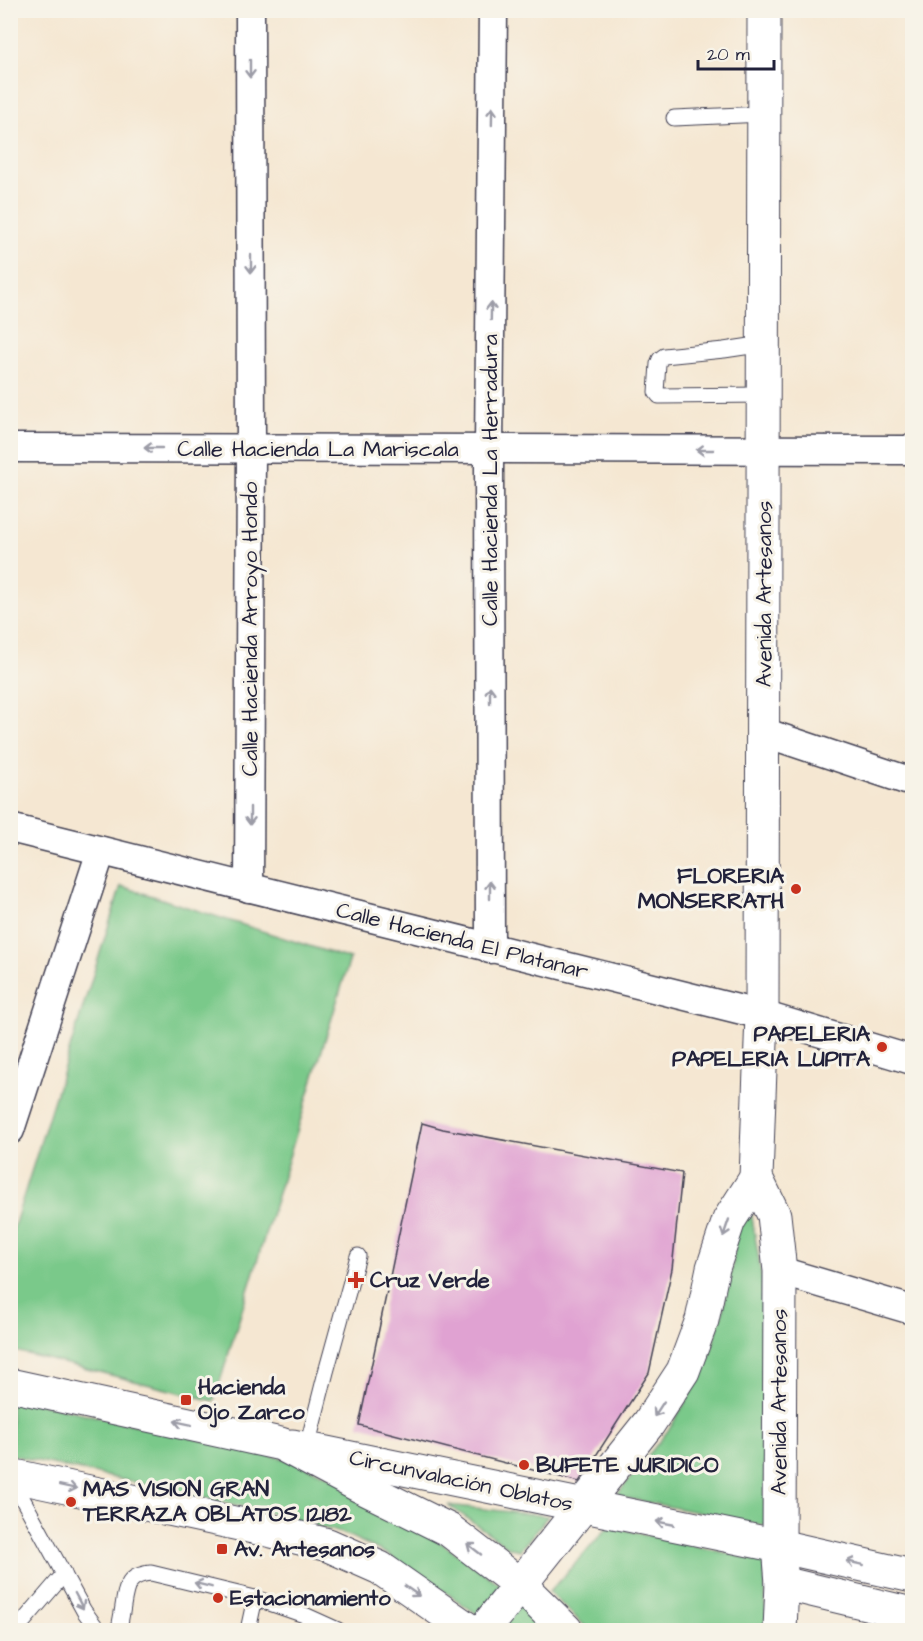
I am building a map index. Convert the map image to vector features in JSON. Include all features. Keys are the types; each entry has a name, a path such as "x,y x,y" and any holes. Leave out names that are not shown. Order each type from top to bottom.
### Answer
{"main road":[{"name":"Avenida Artesanos","path":"764,10 762,1015 756,1178 774,1215 780,1271 779,1546 782,1583 780,1630"},
{"path":"484,1630 650,1423 683,1371 702,1320 713,1268 729,1220 756,1178"},
{"name":"Circunvalación Oblatos","path":"10,1385 298,1450 779,1546 912,1576"},
{"path":"298,1450 449,1530 520,1585 566,1630"},
{"path":"10,1476 272,1531 328,1545 381,1568 469,1630"},
{"path":"782,1583 912,1614"}],"street":[{"name":"Calle Hacienda Arroyo Hondo","path":"249,888 250,10"},
{"name":"Calle Hacienda La Herradura","path":"490,949 489,449 494,10"},
{"path":"10,436 10,457"},
{"name":"Calle Hacienda La Mariscala","path":"11,448 912,450"},
{"path":"763,732 912,782"},
{"name":"Calle Hacienda El Platanar","path":"10,828 762,1015 912,1060"},
{"path":"10,1130 101,851"},
{"path":"780,1271 912,1310"}],"lane":[{"path":"674,118 764,114"},
{"path":"764,344 664,356 658,364 656,392 659,396 764,395"},
{"path":"298,1450 326,1372 358,1256"},
{"path":"10,1476 84,1611 98,1630"},
{"path":"119,1630 128,1584 134,1578 151,1573 255,1598 306,1623 338,1630"},
{"path":"16,1630 64,1574"},
{"path":"248,1630 255,1598"}],"green space":[{"path":"121,886 350,959 214,1401 11,1350 11,1236"},
{"path":"749,1199 763,1285 766,1526 616,1496 670,1428 705,1370 722,1314 732,1269 738,1221"},
{"path":"11,1397 290,1460 369,1492 501,1585 480,1616 387,1554 345,1534 263,1511 11,1455"},
{"path":"448,1505 548,1516 520,1550 510,1548"},
{"path":"609,1526 765,1562 766,1630 589,1630 549,1592"},
{"path":"520,1602 550,1630 496,1630"}],"building":[{"path":"422,1123 443,1129 682,1173 672,1269 649,1373 579,1482 359,1425"}],"place":[{"name":"FLORERIA MONSERRATH","path":"796,889"},
{"name":"PAPELERIA PAPELERIA LUPITA","path":"882,1047"},
{"name":"Cruz Verde","path":"356,1280"},
{"name":"Hacienda Ojo Zarco","path":"186,1400"},
{"name":"BUFETE JURIDICO","path":"524,1465"},
{"name":"MAS VISION GRAN TERRAZA OBLATOS 12182","path":"71,1502"},
{"name":"Av. Artesanos","path":"222,1549"},
{"name":"Estacionamiento","path":"218,1598"}]}
